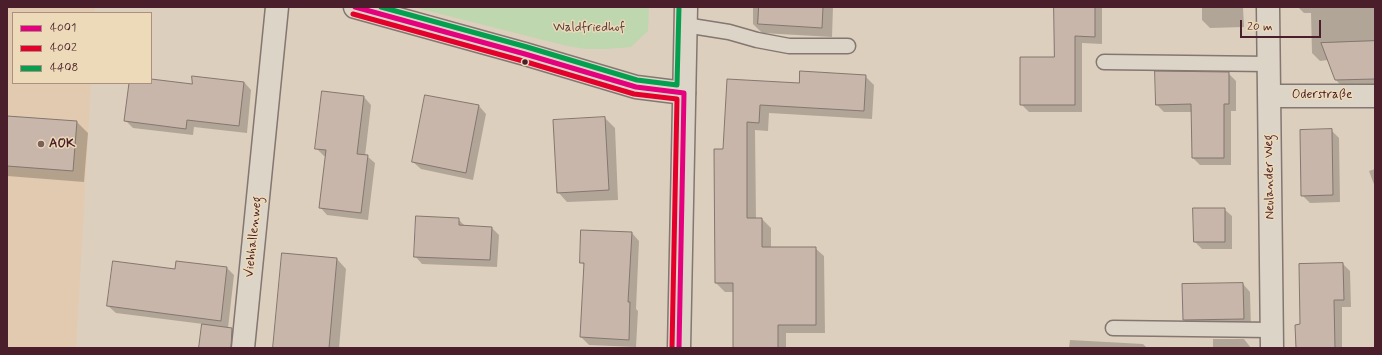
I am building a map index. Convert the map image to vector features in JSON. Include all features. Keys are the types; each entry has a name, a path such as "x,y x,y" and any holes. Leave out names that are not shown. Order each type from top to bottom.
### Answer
{"street":[{"name":"Viehhallenweg","path":"243,348 278,7"},
{"path":"355,7 525,54 636,87 684,93"},
{"name":"Neulander Weg","path":"1268,7 1272,339"},
{"path":"679,348 686,16"},
{"name":"Oderstraße","path":"1269,96 1375,96"}],"lane":[{"path":"686,16 729,32 757,40 790,46 848,46"},
{"path":"1104,62 1268,64"},
{"path":"1114,328 1272,339"}],"shaded area":[{"path":"7,7 95,7 94,12 12,12 12,84 91,84 76,348 7,348"}],"green space":[{"name":"Waldfriedhof","path":"413,7 649,7 648,31 631,47 586,49 567,46"}],"building":[{"path":"759,7 823,7 822,28 758,24"},
{"path":"1054,7 1095,7 1095,37 1075,36 1075,105 1020,105 1020,57 1054,57"},
{"path":"1375,41 1375,79 1335,80 1321,43"},
{"path":"800,71 866,75 864,111 760,105 759,123 747,122 747,218 762,218 762,247 816,247 816,325 778,325 778,348 733,348 733,283 715,283 714,149 723,149 727,79 799,83"},
{"path":"1155,71 1229,72 1229,104 1224,104 1224,158 1192,158 1191,104 1156,105"},
{"path":"192,76 244,82 239,126 187,120 186,129 124,121 129,84 152,84 152,79 192,84"},
{"path":"322,91 364,96 357,154 368,155 361,213 319,208 326,150 315,149"},
{"path":"425,95 479,105 466,173 412,162"},
{"name":"AOK","path":"7,116 77,121 73,171 7,166"},
{"path":"605,117 609,190 557,193 553,120"},
{"path":"1332,129 1333,195 1301,196 1300,130"},
{"path":"1193,208 1225,208 1225,242 1194,242"},
{"path":"416,216 459,218 459,225 492,227 490,260 414,257"},
{"path":"581,230 632,232 628,302 630,302 629,340 580,337 584,263 580,263"},
{"path":"282,253 337,258 329,348 273,348"},
{"path":"113,261 175,269 176,261 227,267 221,321 107,306"},
{"path":"1343,263 1344,300 1334,300 1335,348 1296,348 1295,325 1300,324 1299,264"},
{"path":"1243,283 1244,319 1183,320 1182,284"},
{"path":"202,324 232,328 231,348 199,348"}],"transit line":[{"name":"4001","path":"355,7 525,54 636,87 684,93 679,348"},
{"name":"4408","path":"381,7 527,47 637,80 677,85 679,7"},
{"name":"4002","path":"353,14 523,61 634,94 677,99 672,348"}],"place":[{"name":"AOK","path":"41,144"}]}
